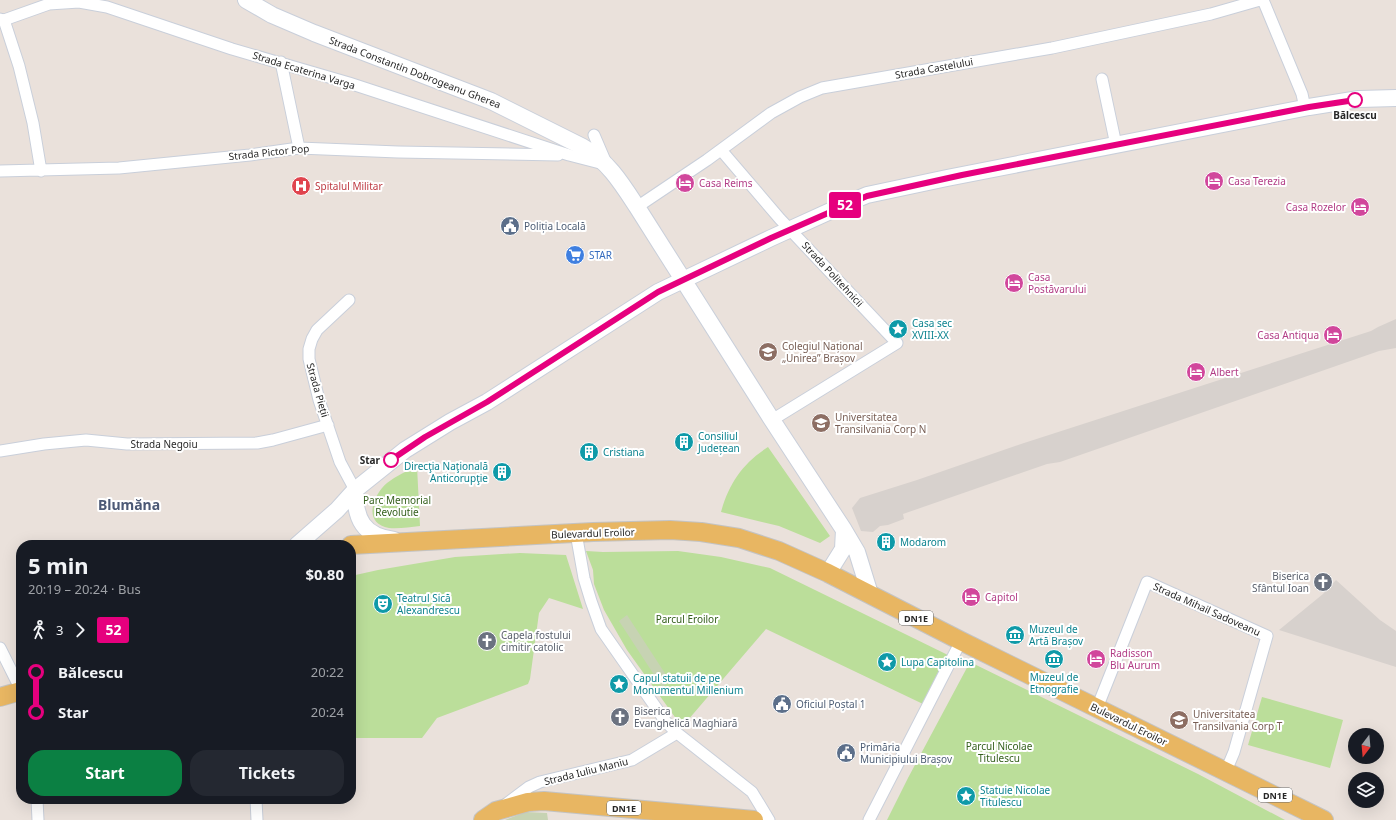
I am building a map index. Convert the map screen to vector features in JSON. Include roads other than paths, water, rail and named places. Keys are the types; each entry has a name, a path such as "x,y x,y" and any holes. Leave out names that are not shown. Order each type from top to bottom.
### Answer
{"main road":[{"name":"Bulevardul Eroilor","path":"356,545 576,532 670,530 700,532 739,538 778,551 828,573 961,641 1324,820"},
{"path":"0,697 16,692"},
{"name":"Strada Iuliu Maniu","path":"490,816 528,802 544,801 754,820"}],"street":[{"name":"Strada Constantin Dobrogeanu Gherea","path":"246,0 272,15 314,33 491,101 583,147 596,156 616,174 683,280"},
{"name":"Strada Castelului","path":"637,207 721,150 771,113 800,97 822,88 1052,48 1237,8 1260,0"},
{"path":"1263,0 1302,94 1305,108"},
{"name":"Strada Ecaterina Varga","path":"2,19 49,4 79,2 107,7 606,166"},
{"path":"2,19 19,66 33,123 42,171"},
{"path":"281,62 299,148"},
{"path":"1102,79 1116,145"},
{"path":"303,540 336,510 355,490 391,460 425,437 487,402 658,292 791,229 867,196 954,176 1305,108 1359,99 1396,98"},
{"path":"594,135 606,166"},
{"name":"Strada Pictor Pop","path":"0,171 119,168 250,155 299,148 398,152 569,155"},
{"name":"Strada Politehnicii","path":"721,150 791,229 898,343 772,420"},
{"path":"683,280 844,530 857,552 870,594"},
{"name":"Strada Pieții","path":"349,300 317,330 309,349 309,360 340,462 355,490"},
{"name":"Strada Negoiu","path":"0,451 44,444 86,440 127,444 258,443 328,425"},
{"path":"355,490 358,515 366,530 383,539 408,542"},
{"path":"828,573 843,549 844,530"},
{"path":"576,532 584,578 601,629 666,722 677,733 752,792 769,820"},
{"name":"Strada Mihail Sadoveanu","path":"1097,708 1147,582 1267,636 1234,752 1226,771"},
{"path":"869,820 961,641"},
{"path":"0,648 16,681"},
{"name":"Strada Iuliu Maniu","path":"490,816 529,787 540,782 632,760 677,733"},
{"path":"37,804 38,820"},
{"path":"256,804 257,820"}],"place":[{"name":"Bălcescu","path":"1355,100"},
{"name":"Casa Terezia","path":"1214,181"},
{"name":"Casa Reims","path":"685,183"},
{"name":"Spitalul Militar","path":"301,186"},
{"name":"Casa Rozelor","path":"1360,207"},
{"name":"Poliția Locală","path":"510,226"},
{"name":"STAR","path":"575,255"},
{"name":"Casa Postăvarului","path":"1014,283"},
{"name":"Casa sec XVIII-XX","path":"898,329"},
{"name":"Casa Antiqua","path":"1333,335"},
{"name":"Colegiul Național „Unirea” Brașov","path":"768,352"},
{"name":"Albert","path":"1196,372"},
{"name":"Universitatea Transilvania Corp N","path":"821,423"},
{"name":"Consiliul Județean","path":"684,442"},
{"name":"Cristiana","path":"589,452"},
{"name":"Star","path":"391,460"},
{"name":"Direcţia Naţională Anticorupţie","path":"502,472"},
{"name":"Modarom","path":"886,542"},
{"name":"Biserica Sfântul Ioan","path":"1323,582"},
{"name":"Capitol","path":"971,597"},
{"name":"Teatrul Sică Alexandrescu","path":"383,604"},
{"name":"Muzeul de Artă Brașov","path":"1015,635"},
{"name":"Capela fostului cimitir catolic","path":"487,641"},
{"name":"Muzeul de Etnografie","path":"1054,659"},
{"name":"Radisson Blu Aurum","path":"1096,659"},
{"name":"Lupa Capitolina","path":"887,662"},
{"name":"Capul statuii de pe Monumentul Millenium","path":"619,684"},
{"name":"Oficiul Poștal 1","path":"782,704"},
{"name":"Biserica Evanghelică Maghiară","path":"620,717"},
{"name":"Universitatea Transilvania Corp T","path":"1179,720"},
{"name":"Primăria Municipiului Brașov","path":"846,753"},
{"name":"Statuie Nicolae Titulescu","path":"966,796"}],"district":[{"name":"Blumăna","path":"129,504"}],"park label":[{"name":"Parc Memorial Revolutie","path":"397,506"},
{"name":"Parcul Eroilor","path":"687,619"},
{"name":"Parcul Nicolae Titulescu","path":"999,752"}]}
